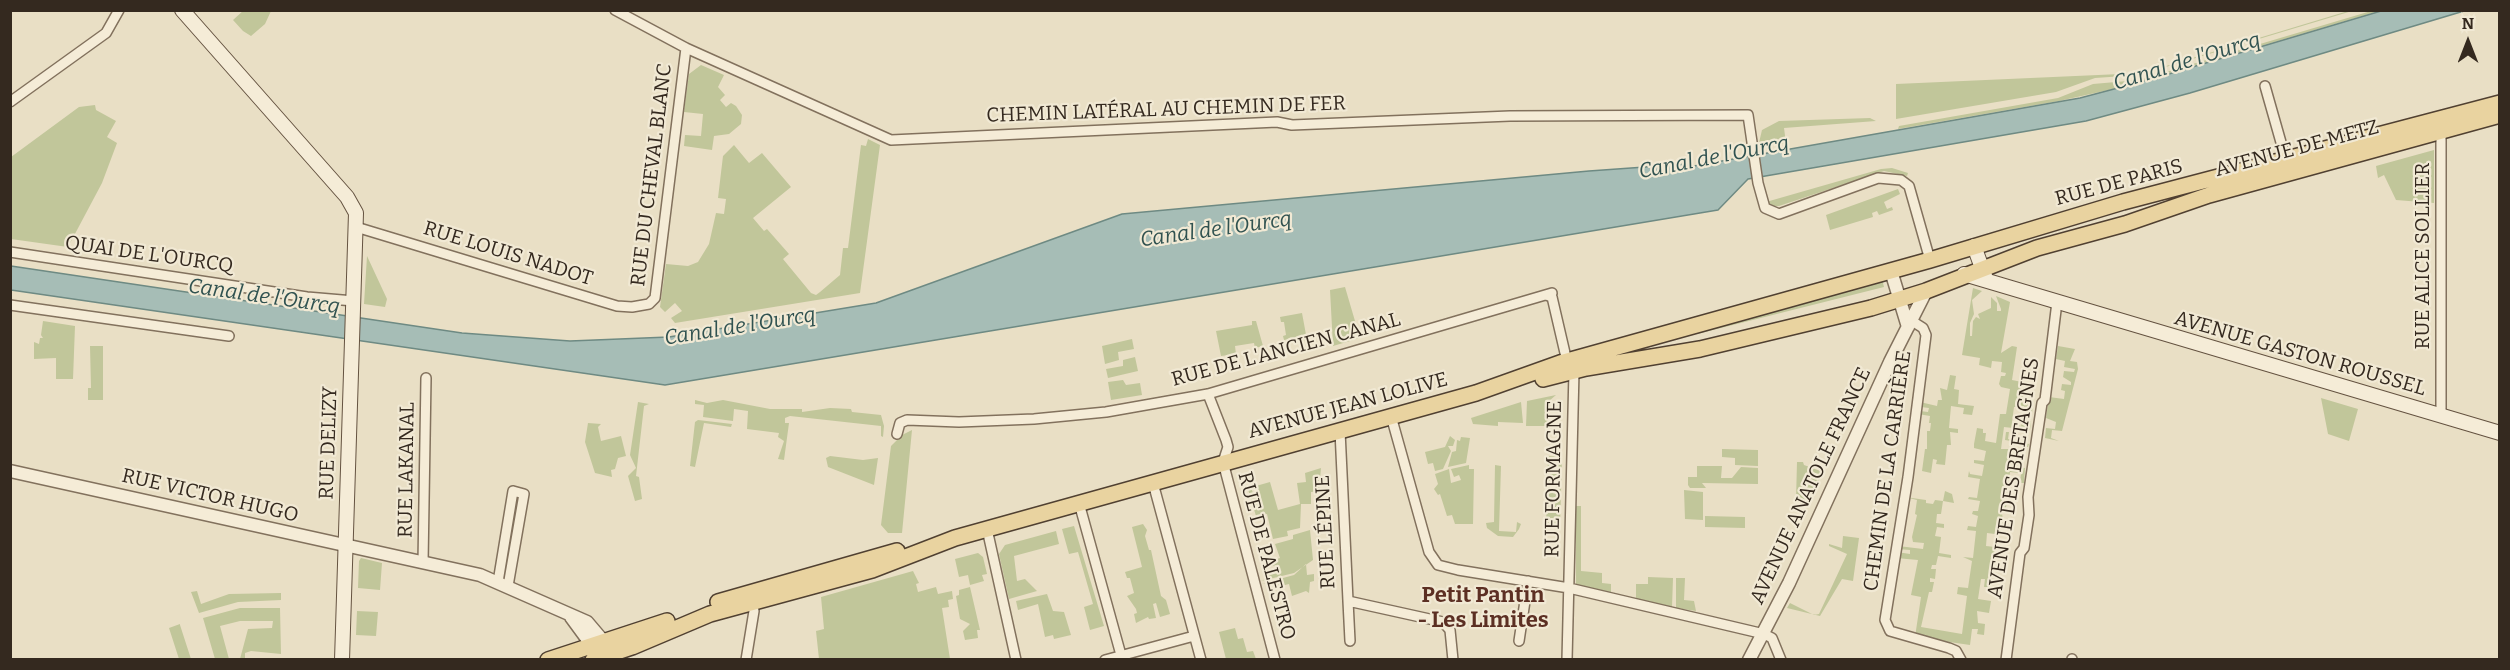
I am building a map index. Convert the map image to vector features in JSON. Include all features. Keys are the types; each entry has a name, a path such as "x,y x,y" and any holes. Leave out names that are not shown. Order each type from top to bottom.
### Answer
{"main road":[{"path":"172,10 342,203 356,227"},
{"name":"RUE DELIZY","path":"183,10 347,197 356,213 342,660"},
{"name":"RUE DE PARIS","path":"1751,311 2123,202 2499,103"},
{"name":"AVENUE DE METZ","path":"1984,274 2037,248 2209,195 2499,115"},
{"path":"1476,393 1506,389 1574,371 1700,349 1799,327 1900,299 1926,291 1964,274 1984,274 1974,246"},
{"name":"AVENUE GASTON ROUSSEL","path":"1984,274 2057,302 2499,434"},
{"name":"AVENUE JEAN LOLIVE","path":"548,660 598,651 752,597 912,547 955,538 1476,393 1560,363 1751,311"}],"street":[{"path":"10,102 106,33 119,10"},
{"name":"CHEMIN LATÉRAL AU CHEMIN DE FER","path":"615,10 686,48 891,140 1277,122 1292,125 1510,116 1748,115 1765,208 1779,214 1878,178 1901,180 1909,186 1930,260"},
{"name":"RUE DU CHEVAL BLANC","path":"649,304 654,298 686,48"},
{"path":"2265,86 2286,160"},
{"name":"RUE ALICE SOLLIER","path":"2441,131 2441,416"},
{"name":"RUE LOUIS NADOT","path":"356,227 617,306 632,307 649,304"},
{"name":"QUAI DE L'OURCQ","path":"10,252 353,305"},
{"path":"1891,271 1910,324"},
{"name":"AVENUE ANATOLE FRANCE","path":"1749,660 1764,634 1926,291"},
{"name":"RUE DE L'ANCIEN CANAL","path":"897,434 900,423 907,420 978,422 1043,418 1106,412 1208,394 1549,294 1552,297 1565,353"},
{"name":"AVENUE DES BRETAGNES","path":"2006,660 2020,553 2024,548 2029,515 2028,496 2042,403 2045,400 2057,302"},
{"path":"10,305 229,336"},
{"name":"CHEMIN DE LA CARRIÈRE","path":"1910,324 1923,328 1926,334 1908,477 1885,620 1890,631 1949,648 1956,651 1961,660"},
{"name":"RUE FORMAGNE","path":"1567,660 1574,371"},
{"name":"RUE LAKANAL","path":"423,563 426,378"},
{"path":"1208,394 1228,447 1223,462"},
{"path":"1391,416 1431,558 1447,568 1569,588 1764,634 1772,638 1781,660"},
{"name":"RUE LÉPINE","path":"1340,431 1348,601 1443,622 1450,630 1453,660"},
{"name":"RUE DE PALESTRO","path":"1223,462 1275,660"},
{"name":"RUE VICTOR HUGO","path":"10,471 423,563 503,584 587,622 598,651"},
{"path":"1153,483 1201,660"},
{"path":"513,491 524,494 503,584 513,491"},
{"path":"1079,503 1121,655"},
{"path":"987,529 1016,660"},
{"path":"1519,641 1528,581"},
{"path":"746,660 754,616 752,597"},
{"path":"1348,601 1350,641"},
{"path":"1105,660 1194,636"}],"green space":[{"path":"244,10 271,11 265,24 251,36 233,20"},
{"path":"2352,11 2139,75 2095,78 2056,92 1896,119 1896,84 2143,73"},
{"path":"2371,11 2379,11 2122,87 2059,101 1898,129 1899,126 2058,98 2093,84 2139,80"},
{"path":"701,65 724,75 718,87 725,95 720,100 726,107 731,103 736,106 742,115 741,124 729,134 714,136 712,150 684,146 685,135 701,136 703,114 684,112 689,74"},
{"path":"95,105 96,110 116,121 107,137 117,143 102,183 68,247 11,239 11,157 79,107"},
{"path":"1870,118 1876,121 1784,128 1786,143 1758,147 1762,130 1779,121"},
{"path":"868,139 880,145 860,293 675,323 671,318 682,311 675,303 665,312 660,307 666,264 688,266 698,262 709,244 716,213 724,214 726,199 718,198 723,156 734,145 749,163 762,153 791,187 753,218 764,231 767,229 789,254 783,259 811,293 816,295 820,292 840,275 843,248 848,248 861,145 866,146"},
{"path":"2434,150 2434,203 2396,200 2384,175 2378,178 2376,166"},
{"path":"1892,168 1908,173 1907,176 1884,171 1779,206 1771,206 1766,202 1881,169"},
{"path":"1898,189 1900,194 1884,202 1887,209 1892,207 1893,210 1879,215 1877,211 1872,213 1873,217 1830,230 1826,215"},
{"path":"367,256 387,299 385,307 364,304"},
{"path":"1882,279 1884,287 1697,334 1697,332"},
{"path":"1345,287 1360,338 1333,346 1330,290"},
{"path":"1973,288 1982,291 1972,300 1974,314 1970,323 1970,336 1972,336 1973,321 1976,317 1980,319 1978,314 1991,308 1991,297 1997,303 1997,311 2001,309 1996,296 2010,302 2001,353 2012,346 2017,347 2012,380 2022,382 2024,385 2020,388 2024,390 2022,400 2018,401 2033,403 2032,413 2024,411 2024,406 2014,407 2012,422 2021,426 2022,422 2031,421 2030,430 2004,427 2001,449 2010,449 2011,441 2005,440 2006,432 2009,432 2008,439 2029,444 2028,447 2015,445 2014,451 2010,451 2009,465 2025,468 2024,483 2020,483 2021,473 2010,472 2006,508 2015,509 2014,513 2002,511 2003,526 1996,525 1995,534 1987,533 1986,546 1995,547 1992,581 1990,587 1984,587 1985,579 1981,579 1978,599 1991,601 1989,613 1977,611 1978,623 1985,624 1984,635 1977,634 1978,629 1972,629 1970,645 1915,637 1921,597 1911,595 1918,560 1896,558 1897,552 1910,554 1910,550 1898,549 1898,546 1923,549 1924,543 1913,542 1912,537 1917,515 1915,514 1917,500 1905,497 1926,500 1926,503 1933,504 1935,500 1943,501 1941,514 1937,514 1936,523 1944,524 1944,528 1937,527 1935,536 1941,537 1939,553 1951,555 1951,558 1938,556 1936,565 1932,565 1931,569 1936,569 1935,579 1930,578 1930,582 1934,582 1932,592 1929,592 1921,627 1962,634 1967,596 1957,594 1958,587 1968,588 1972,561 1963,557 1973,558 1976,531 1967,530 1968,526 1976,527 1978,516 1972,514 1973,511 1978,511 1980,501 1968,499 1969,497 1977,498 1980,479 1968,477 1969,471 1970,474 1982,476 1984,465 1974,463 1974,460 1984,461 1986,451 1974,448 1977,428 1983,429 1983,433 1986,433 1985,441 1996,443 2000,414 2006,414 2010,389 2001,387 1999,384 2001,376 2005,376 2006,373 2001,372 2002,362 1992,361 1991,368 1979,365 1980,358 1962,355"},
{"path":"1302,313 1307,340 1301,341 1300,337 1284,340 1283,336 1286,335 1284,322 1281,322 1280,317"},
{"path":"43,321 75,326 73,379 56,379 56,358 34,359 34,342 39,344 40,338 43,338 41,335"},
{"path":"1252,321 1256,321 1263,346 1255,348 1254,343 1235,346 1236,354 1221,356 1216,331 1252,325"},
{"path":"1132,339 1134,349 1118,352 1119,360 1105,364 1102,346"},
{"path":"90,346 103,346 103,400 88,400 88,388 91,388"},
{"path":"2058,346 2075,349 2070,361 2077,362 2078,369 2062,431 2052,430 2051,438 2059,441 2045,438 2046,428 2055,429 2056,422 2046,418 2049,397 2064,399 2065,391 2061,390 2062,384 2071,385 2071,382 2063,377 2064,371 2074,372 2075,369 2064,367 2065,361 2056,359"},
{"path":"1135,357 1138,371 1108,378 1106,369 1123,366 1123,360"},
{"path":"1950,375 1956,376 1954,389 1959,390 1958,404 1974,406 1972,415 1963,414 1964,408 1951,406 1949,428 1958,429 1958,433 1950,432 1951,445 1947,445 1945,465 1936,464 1937,460 1933,459 1931,473 1922,471 1925,449 1927,449 1927,431 1930,431 1931,423 1929,423 1930,416 1918,414 1920,411 1928,412 1929,408 1921,407 1920,402 1937,406 1938,400 1942,400 1940,388 1947,390"},
{"path":"1123,380 1126,385 1140,383 1142,395 1111,400 1108,382"},
{"path":"1556,395 1549,401 1548,426 1526,426 1527,401"},
{"path":"2321,398 2358,409 2349,441 2328,434"},
{"path":"695,400 707,403 723,400 770,409 802,409 802,412 830,408 851,409 852,412 881,415 884,426 883,437 881,426 790,416 785,418 785,423 789,423 784,460 778,459 784,441 778,437 779,433 747,429 748,411 734,409 733,421 703,417 704,405 695,404"},
{"path":"638,402 649,404 644,406 636,476 639,477 642,499 635,501 628,476 636,468 630,455"},
{"path":"1521,402 1523,423 1498,422 1498,426 1473,424 1471,418"},
{"path":"698,420 732,424 731,427 704,423 695,467 690,466 695,422"},
{"path":"588,423 601,424 598,427 601,441 621,436 626,456 618,458 615,469 611,470 612,477 595,473 585,442"},
{"path":"912,430 902,533 888,533 881,525 891,446 902,435"},
{"path":"1450,436 1455,440 1453,446 1448,446 1451,451 1443,469 1435,471 1433,463 1428,464 1425,452 1445,447"},
{"path":"1461,437 1470,438 1466,463 1448,467 1452,452 1456,451 1457,440 1460,441"},
{"path":"1722,449 1758,450 1758,466 1735,465 1735,458 1722,457"},
{"path":"830,456 863,460 878,458 874,485 828,467 826,458"},
{"path":"1548,456 1562,457 1560,526 1546,526"},
{"path":"1797,462 1803,462 1804,465 1823,472 1807,505 1796,500"},
{"path":"1469,465 1469,469 1474,469 1473,524 1455,524 1452,515 1447,516 1440,494 1438,495 1434,489 1438,484 1435,474 1449,469 1451,483 1461,480 1459,475 1454,477 1451,469"},
{"path":"1495,465 1501,466 1499,531 1516,532 1517,522 1521,524 1513,537 1498,536 1487,528 1486,523 1494,522"},
{"path":"1697,466 1722,466 1721,478 1732,478 1741,467 1758,468 1758,484 1702,483 1706,488 1690,488 1688,477 1697,477"},
{"path":"1321,468 1319,491 1311,492 1311,504 1301,504 1300,528 1287,531 1288,536 1273,539 1267,514 1256,516 1248,489 1251,488 1253,493 1257,492 1256,486 1270,482 1278,510 1300,504 1297,483 1306,482 1305,473"},
{"path":"1684,490 1703,492 1703,520 1685,519"},
{"path":"1945,491 1952,494 1954,503 1943,501"},
{"path":"1576,506 1581,506 1581,571 1602,573 1602,583 1611,584 1611,593 1576,585"},
{"path":"1705,516 1745,517 1745,528 1705,527"},
{"path":"1143,524 1147,530 1145,536 1149,550 1151,550 1161,596 1166,600 1170,614 1160,617 1156,603 1153,604 1156,618 1149,619 1148,617 1136,623 1134,614 1137,613 1136,609 1127,596 1134,593 1130,578 1127,578 1125,572 1142,567 1132,527"},
{"path":"1074,526 1104,626 1090,630 1084,607 1093,604 1078,552 1069,554 1062,529"},
{"path":"1310,530 1313,560 1294,573 1261,581 1268,578 1266,573 1277,570 1276,565 1269,567 1267,562 1280,558 1275,544 1293,539 1293,535"},
{"path":"1056,531 1059,544 1014,556 1017,581 1025,579 1037,591 1009,599 999,554 1005,545"},
{"path":"1843,536 1859,538 1853,581 1842,579 1820,616 1815,615 1819,614 1847,554 1829,544 1842,548"},
{"path":"978,553 983,557 987,574 982,575 984,581 970,585 968,575 959,577 955,559"},
{"path":"361,558 382,563 380,590 358,588"},
{"path":"1306,564 1307,575 1314,574 1314,581 1310,582 1309,593 1306,591 1292,596 1289,584 1277,587 1275,581 1261,584 1294,575"},
{"path":"913,571 919,583 916,584 918,592 936,587 938,594 952,591 953,599 948,600 949,607 942,608 950,659 819,659 816,631 824,629 821,597"},
{"path":"1648,577 1673,578 1672,607 1636,599 1636,584 1648,584"},
{"path":"1676,578 1685,578 1684,600 1694,601 1696,611 1676,608"},
{"path":"970,587 980,630 977,630 978,638 965,640 963,631 970,624 960,619 956,596 959,595 959,590"},
{"path":"197,591 201,604 229,594 281,593 281,600 238,602 199,613 191,592"},
{"path":"1047,594 1053,611 1064,612 1071,635 1054,639 1053,635 1045,637 1038,604 1018,610 1016,601"},
{"path":"1790,603 1812,614 1787,608"},
{"path":"240,608 280,608 281,654 251,651 245,653 245,659 240,659 248,629 272,628 273,621 240,621 220,626 229,659 215,659 203,618"},
{"path":"357,611 378,612 376,636 356,635"},
{"path":"180,624 191,659 179,659 169,628"},
{"path":"1235,628 1238,639 1243,638 1247,652 1253,651 1256,659 1226,659 1219,632"}],"water":[{"name":"Canal de l'Ourcq","path":"2381,11 2464,11 2190,93 2086,121 1748,179 1718,210 665,385 11,290 11,266 462,333 570,341 669,337 876,303 1122,214 1589,171 1687,164 1688,167 2080,98"}],"district":[{"name":"Petit Pantin - Les Limites","path":"1483,608"}]}
